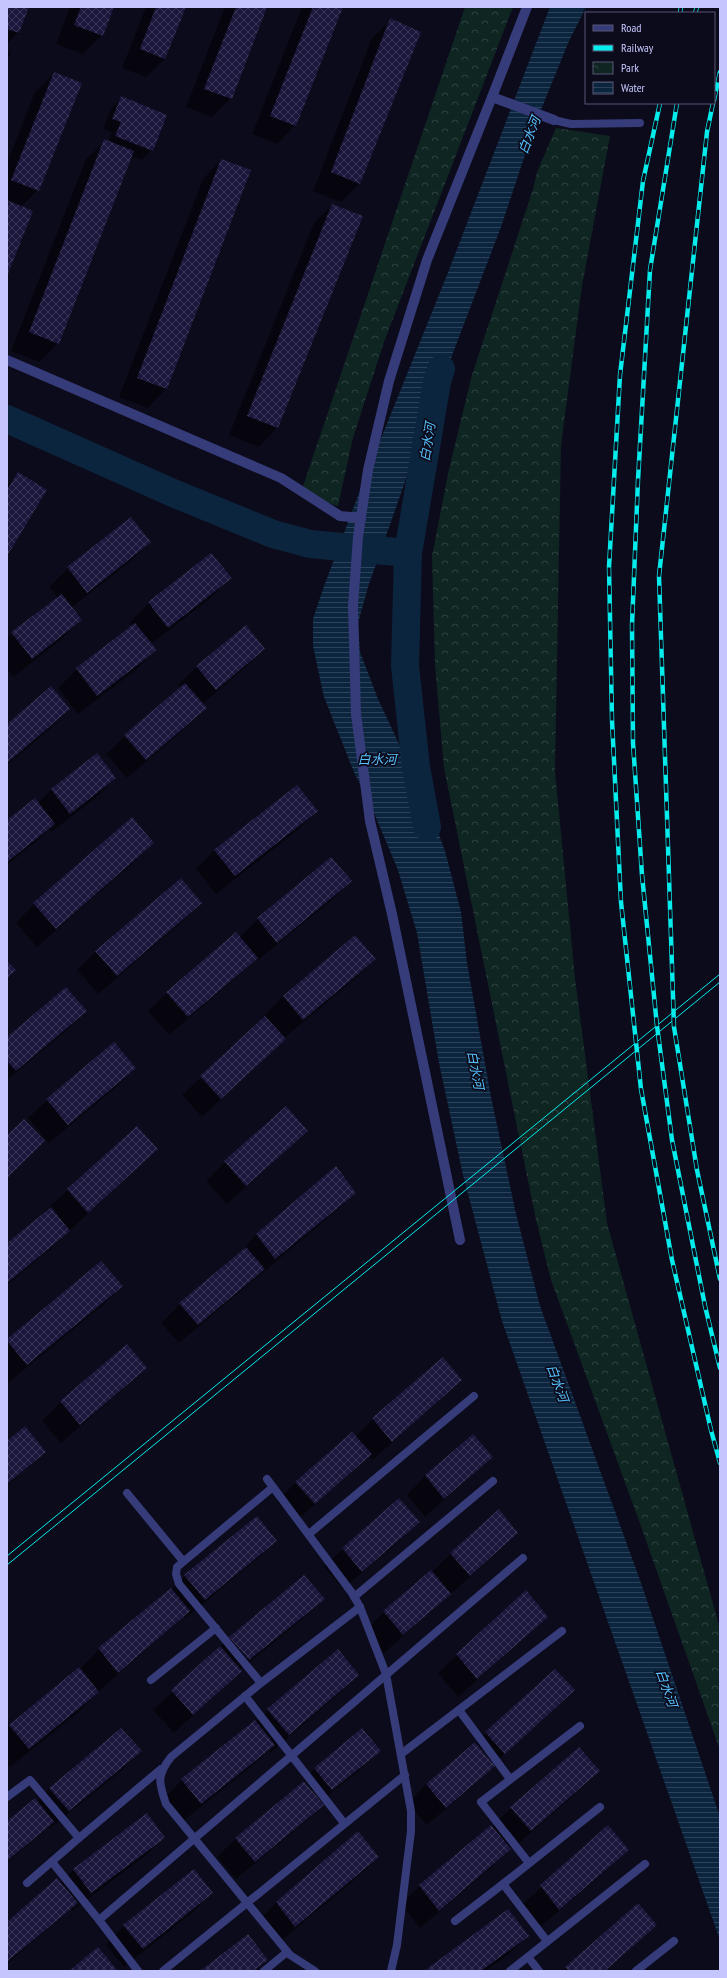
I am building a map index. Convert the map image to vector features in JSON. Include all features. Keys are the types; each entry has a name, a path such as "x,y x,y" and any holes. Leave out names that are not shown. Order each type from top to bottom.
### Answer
{"street":[{"path":"460,1240 392,914 370,821 356,714 352,606 358,537 368,470 391,374 427,260 496,98 527,7"},
{"path":"496,98 554,120"},
{"path":"7,360 281,478 340,516 361,518"}],"lane":[{"path":"554,120 571,124 640,123"},
{"path":"309,1534 474,1396"},
{"path":"267,1479 354,1597 360,1607 386,1674 411,1811 412,1831 397,1945 391,1971"},
{"path":"354,1597 493,1481"},
{"path":"261,1682 179,1584 176,1574 177,1567 183,1561 273,1487"},
{"path":"128,1493 183,1561"},
{"path":"99,1920 523,1558"},
{"path":"27,1883 161,1769 171,1757 261,1682 360,1607"},
{"path":"152,1680 216,1628"},
{"path":"401,1754 562,1631"},
{"path":"245,1696 344,1823"},
{"path":"459,1710 510,1779"},
{"path":"529,1863 481,1802 580,1726"},
{"path":"161,1769 159,1784 166,1804 287,1952 315,1971"},
{"path":"162,1971 405,1775"},
{"path":"7,1797 30,1780 79,1838"},
{"path":"455,1921 600,1807"},
{"path":"52,1862 138,1971"},
{"path":"510,1971 645,1864"},
{"path":"503,1884 547,1941"},
{"path":"636,1971 674,1941"},
{"path":"264,1971 287,1952"},
{"path":"528,1957 539,1971"}],"green space":[{"path":"465,7 513,7 384,342 353,438 338,506 300,495"},
{"path":"556,128 610,136 582,286 561,445 555,771 575,978 607,1223 720,1629 720,1750 638,1518 551,1280 536,1220 444,768 435,665 432,556 449,469 472,375 533,189 537,172"}],"water":[{"name":"白水河","path":"550,7 586,7 569,41 536,122 501,227 419,442 368,587 358,623 360,652 378,699 429,808 445,851 461,912 467,963 491,1097 516,1214 540,1306 640,1580 720,1817 720,1940 502,1321 463,1175 439,1063 417,933 398,870 372,808 354,772 324,697 313,646 313,619 323,589 359,493 449,270"}],"building":[{"path":"7,7 29,7 19,33 7,29"},
{"path":"81,7 114,7 103,36 74,25"},
{"path":"156,7 186,7 165,59 140,49"},
{"path":"236,7 267,7 232,99 204,89"},
{"path":"313,7 343,7 296,126 270,116"},
{"path":"390,18 421,32 360,184 331,172"},
{"path":"54,72 82,83 39,191 11,180"},
{"path":"121,96 167,115 153,151 115,136 121,122 112,119"},
{"path":"104,139 134,151 59,344 29,332"},
{"path":"221,159 251,170 167,389 137,378"},
{"path":"7,200 33,211 7,276"},
{"path":"332,204 363,216 278,428 247,416"},
{"path":"18,472 47,490 7,556 7,490"},
{"path":"131,517 151,542 87,593 67,567"},
{"path":"211,553 232,578 168,628 148,602"},
{"path":"62,594 82,620 32,659 11,632"},
{"path":"135,623 157,650 97,696 76,668"},
{"path":"246,625 265,649 216,690 196,666"},
{"path":"185,683 207,708 146,760 124,735"},
{"path":"51,686 70,709 7,763 7,724"},
{"path":"97,753 116,778 70,814 51,789"},
{"path":"297,785 318,811 235,876 214,850"},
{"path":"35,798 55,824 7,862 7,820"},
{"path":"132,817 154,843 56,929 33,903"},
{"path":"331,857 352,881 277,943 257,918"},
{"path":"181,878 202,903 117,976 95,951"},
{"path":"236,932 258,958 188,1017 166,992"},
{"path":"355,935 376,959 303,1020 283,996"},
{"path":"7,961 16,970 7,978"},
{"path":"66,987 87,1011 16,1071 7,1061 7,1037"},
{"path":"265,1016 286,1039 221,1099 200,1076"},
{"path":"114,1042 136,1068 68,1125 46,1099"},
{"path":"286,1106 308,1131 246,1186 224,1161"},
{"path":"24,1119 45,1141 7,1178 7,1135"},
{"path":"137,1126 158,1149 88,1213 67,1189"},
{"path":"336,1166 356,1193 275,1259 256,1234"},
{"path":"51,1207 70,1231 7,1283 7,1243"},
{"path":"246,1247 265,1269 198,1325 179,1303"},
{"path":"101,1261 123,1286 27,1365 7,1341 7,1339"},
{"path":"127,1344 147,1368 80,1425 60,1401"},
{"path":"443,1357 462,1380 392,1442 372,1418"},
{"path":"25,1426 46,1452 7,1484 7,1441"},
{"path":"352,1432 372,1454 315,1504 295,1482"},
{"path":"473,1434 493,1457 444,1499 425,1475"},
{"path":"399,1498 420,1522 362,1572 342,1548"},
{"path":"499,1509 518,1533 470,1576 450,1553"},
{"path":"257,1516 277,1541 205,1600 184,1575"},
{"path":"431,1570 451,1594 403,1635 383,1611"},
{"path":"304,1575 325,1599 249,1660 229,1637"},
{"path":"171,1588 190,1611 118,1673 98,1648"},
{"path":"526,1590 548,1617 477,1679 456,1654"},
{"path":"220,1646 242,1671 193,1715 171,1690"},
{"path":"338,1649 359,1675 289,1735 267,1709"},
{"path":"79,1667 99,1692 29,1749 9,1725"},
{"path":"555,1669 575,1690 505,1754 485,1732"},
{"path":"255,1720 275,1745 201,1804 181,1779"},
{"path":"121,1728 142,1751 69,1811 49,1788"},
{"path":"362,1728 381,1751 332,1790 314,1768"},
{"path":"475,1742 495,1766 446,1808 426,1784"},
{"path":"579,1747 600,1771 531,1831 510,1807"},
{"path":"304,1781 324,1805 255,1862 235,1838"},
{"path":"35,1798 54,1822 7,1861 7,1821"},
{"path":"147,1813 165,1838 91,1893 73,1869"},
{"path":"491,1825 511,1849 439,1911 419,1885"},
{"path":"608,1825 629,1850 559,1910 540,1885"},
{"path":"358,1831 379,1857 295,1927 276,1902"},
{"path":"194,1869 213,1893 143,1949 123,1925"},
{"path":"57,1878 78,1903 8,1961 7,1922"},
{"path":"638,1903 657,1925 605,1971 569,1971 565,1967"},
{"path":"508,1909 529,1936 481,1971 424,1971"},
{"path":"248,1934 268,1960 253,1971 200,1971"},
{"path":"98,1947 117,1970 116,1971 69,1971"}],"waterway":[{"name":"白水河","path":"427,827 416,767 405,666 408,553 437,382 441,369"},
{"path":"7,419 173,493 273,534 310,544 408,553"}],"tram line":[{"path":"7,1556 720,974"},
{"path":"7,1565 720,982"}],"railway":[{"path":"680,12 681,7"},
{"path":"695,12 697,7"},
{"path":"715,95 720,72"},
{"path":"660,104 643,181 620,375 609,567 612,720 621,902 641,1089 672,1260 720,1463"},
{"path":"677,104 650,270 638,480 632,625 633,743 642,875 657,1026 672,1140 705,1306 720,1368"},
{"path":"713,104 707,132 659,576 674,1027 697,1170 720,1279"}]}
